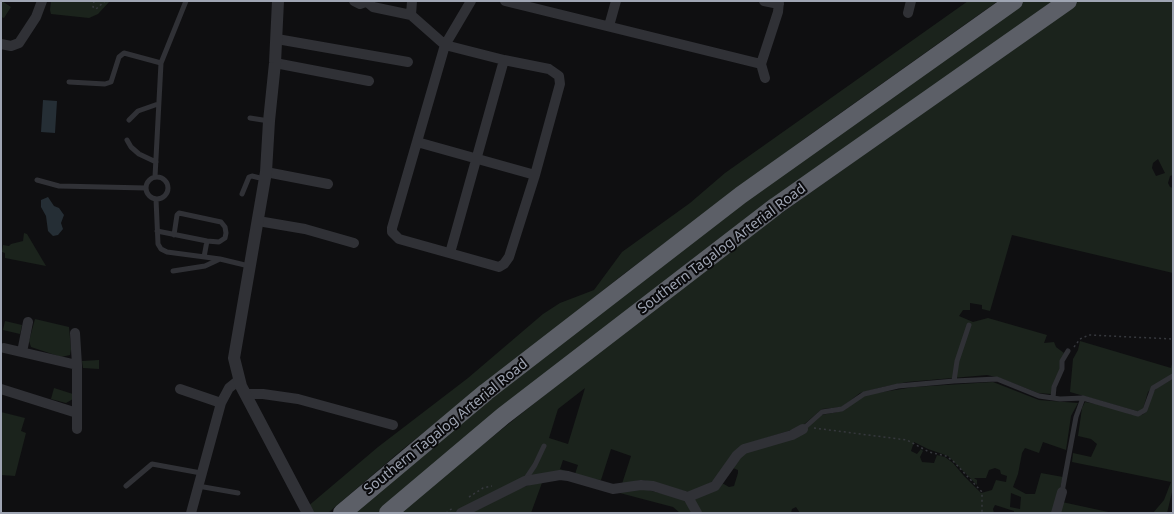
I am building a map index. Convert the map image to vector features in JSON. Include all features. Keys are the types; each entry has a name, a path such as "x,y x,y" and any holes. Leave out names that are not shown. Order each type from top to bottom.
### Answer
{"highway":[{"name":"Southern Tagalog Arterial Road","path":"342,513 486,392 722,209 1014,1"},
{"name":"Southern Tagalog Arterial Road","path":"388,513 503,416 776,206 1068,1"}],"street":[{"path":"1,44 14,46 19,43 36,17 42,1"},
{"path":"278,1 277,40 269,121 266,176 234,351 235,364 239,380 245,394 308,513"},
{"path":"354,1 360,4 367,1 373,7 411,15 445,45 504,60 549,69 559,76 560,84 535,174 509,257 504,264 494,266 398,239 392,232 445,45 471,1"},
{"path":"411,15 412,1"},
{"path":"505,1 761,64"},
{"path":"609,26 616,1"},
{"path":"764,1 779,3 778,12 761,64 765,78"},
{"path":"908,13 911,1"},
{"path":"277,40 408,62"},
{"path":"450,253 478,159 504,60"},
{"path":"275,63 369,80"},
{"path":"417,142 535,174"},
{"path":"266,176 328,184"},
{"path":"258,221 305,229 354,243"},
{"path":"22,352 28,322"},
{"path":"75,333 77,365 77,429"},
{"path":"4,348 77,365"},
{"path":"191,513 221,403 229,388 239,380"},
{"path":"180,389 221,403"},
{"path":"1,390 77,413"},
{"path":"245,394 263,394 298,399 393,425"},
{"path":"461,513 525,481 557,476 568,476 613,489 641,485 653,486 688,497 704,492 715,486 737,455 744,450 792,435 803,429"},
{"path":"1056,513 1062,492"},
{"path":"688,497 697,513"}],"lane":[{"path":"155,177 161,63 186,1"},
{"path":"69,82 105,84 111,82 119,56 124,53 161,63"},
{"path":"130,120 138,111 158,104"},
{"path":"250,118 269,121"},
{"path":"127,140 131,147 139,154 156,162"},
{"path":"242,194 249,177 266,176"},
{"path":"155,177 166,180 169,188 166,195 156,199 149,196 146,188 148,181 155,177"},
{"path":"37,180 59,186 146,188"},
{"path":"156,199 158,244 161,249 167,252 220,259 250,266"},
{"path":"157,232 219,242 225,238 225,227 221,222 179,213 177,215 174,234"},
{"path":"204,257 206,241"},
{"path":"173,271 205,266 220,259"},
{"path":"954,381 957,362 969,325"},
{"path":"1053,398 1054,386 1062,369 1062,361 1068,351"},
{"path":"803,429 822,412 842,409 864,394 898,386 992,378 1032,394 1053,398 1083,398 1141,414 1145,410 1153,388 1173,376"},
{"path":"1062,492 1075,423 1083,398"},
{"path":"525,481 533,469 544,446"},
{"path":"126,486 152,464 201,473"},
{"path":"198,486 238,493"}],"path":[{"path":"94,1 93,7 96,9 105,1"},
{"path":"1068,351 1080,339 1089,335 1173,339"},
{"path":"803,429 830,429 907,440 952,460 982,492 982,512"}],"shaded area":[{"path":"2,1 11,7 4,18 1,17"},
{"path":"51,1 110,1 98,14 89,18 51,14"},
{"path":"968,1 998,1 804,139 625,273 403,449 328,513 300,513 378,447 468,378 543,314 560,303 594,290 622,252 690,203 725,173"},
{"path":"1023,1 1057,1 445,456 378,513 348,513 693,238"},
{"path":"1079,1 1173,1 1173,175 1170,176 1168,183 1170,187 1173,188 1173,273 1012,235 990,311 982,309 982,305 970,303 970,310 963,310 959,316 973,322 988,318 1047,335 1044,343 1054,342 1056,347 1064,353 1061,369 1051,394 1038,393 1000,378 987,375 907,382 860,393 842,407 822,409 801,427 753,442 719,478 692,493 643,480 621,487 631,456 611,449 601,480 546,476 456,513 397,513 695,275","holes":["1158,159 1165,173 1156,176 1152,168 1153,163","585,388 568,444 549,438 558,409","563,460 578,465 575,474 560,469"]},
{"path":"43,100 57,101 55,133 41,132"},
{"path":"48,197 54,206 59,208 64,215 61,223 63,229 58,235 53,236 48,231 46,216 41,207 41,200"},
{"path":"24,233 27,234 46,266 5,258 5,253 2,252 3,245 9,246 11,244 23,241"},
{"path":"35,319 69,327 71,349 70,355 61,357 31,347 29,341"},
{"path":"5,321 22,325 20,334 3,330"},
{"path":"1080,341 1171,368 1173,360 1173,375 1148,392 1143,409 1140,412 1070,392 1073,359 1078,350"},
{"path":"99,360 99,369 83,368 82,361"},
{"path":"1173,379 1173,488 1167,513 1153,513 1164,500 1171,482 1072,462 1073,453 1091,457 1097,444 1091,439 1078,436 1082,408 1085,402 1113,407 1132,415 1142,415 1146,412 1152,393 1158,387"},
{"path":"993,382 1039,400 1078,403 1071,416 1066,450 1043,442 1039,453 1025,448 1022,453 1018,474 1013,487 1026,494 1035,494 1041,473 1063,477 1053,513 1014,513 1014,511 995,505 993,509 994,513 800,513 796,507 792,509 791,513 699,513 694,498 722,483 729,487 734,486 738,470 733,468 744,453 773,443 821,415 843,411 863,396 914,387","holes":["914,442 948,456 977,485 977,480 974,478 986,478 989,470 995,468 1000,470 1001,474 1007,476 1006,482 996,480 992,490 981,493 953,463 945,457 937,455 934,463 922,462 920,457 923,451 921,449 917,454 911,451","1011,493 1021,497 1020,509 1010,507"]},
{"path":"54,388 73,394 73,399 66,403 51,399"},
{"path":"1,412 25,418 21,431 26,433 15,476 1,475"},
{"path":"543,480 531,513 466,513 507,493"},
{"path":"639,488 682,498 695,513 680,513 673,507 616,492"},
{"path":"1062,502 1113,513 1059,513"}]}
